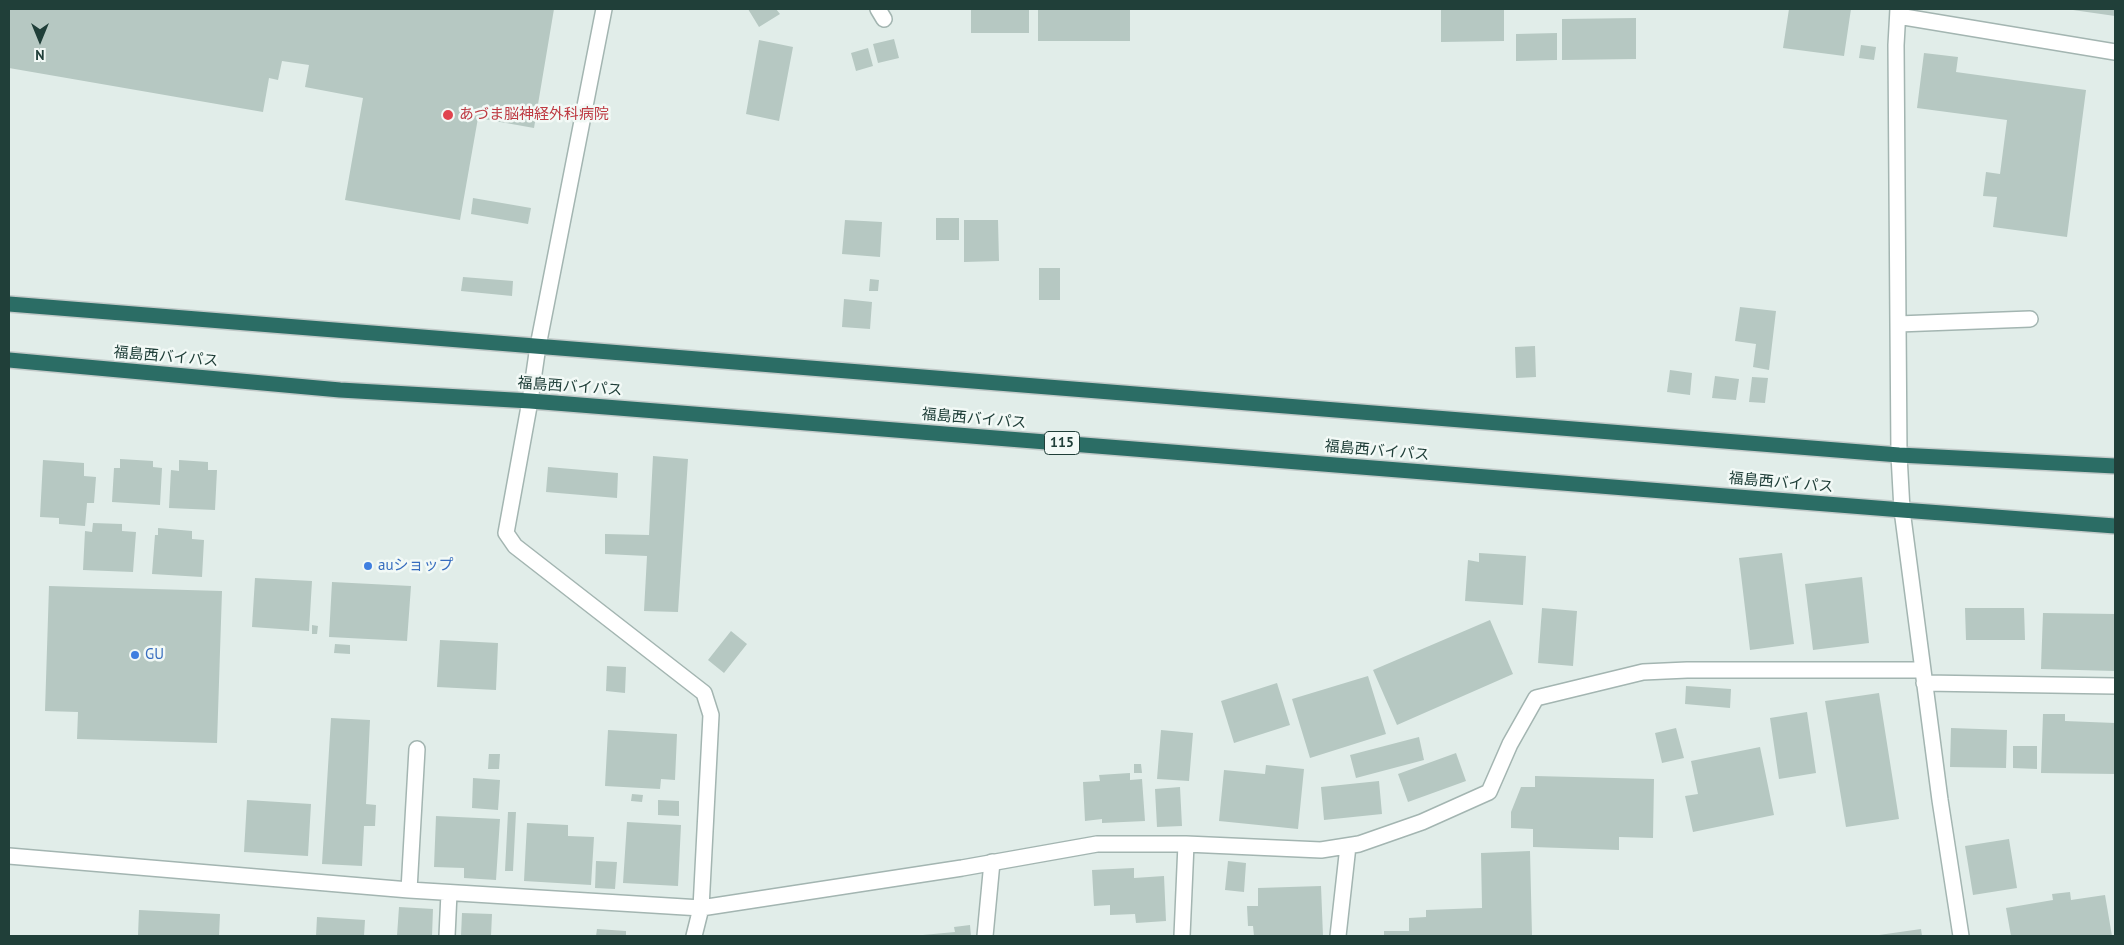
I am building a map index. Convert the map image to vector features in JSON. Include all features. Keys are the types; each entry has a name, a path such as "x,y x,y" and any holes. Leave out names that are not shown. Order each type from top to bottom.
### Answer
{"highway":[{"path":"9,304 1899,455 2115,466"},
{"name":"福島西バイパス","path":"9,360 340,390 530,401 2115,526"}],"street":[{"path":"604,9 538,346 506,533 514,546 704,693 711,715 701,908 694,929 694,936"},
{"path":"1961,936 1902,510 1899,455 1898,13 2115,52"},
{"path":"1898,324 2030,319"},
{"path":"9,856 409,890 701,908 1097,844 1186,844 1321,850 1359,844 1422,822 1489,792 1510,744 1536,698 1643,672 1687,670 1924,677 2115,686"},
{"path":"409,890 418,749"},
{"path":"1182,936 1186,844"},
{"path":"1338,936 1348,846"},
{"path":"986,936 992,862"},
{"path":"447,936 449,893"}],"building":[{"name":"あづま脳神経外科病院","path":"9,9 554,9 534,128 478,118 460,220 345,200 363,98 305,87 309,65 282,61 278,80 269,78 263,112 9,68"},
{"path":"748,9 776,9 780,14 759,27"},
{"path":"971,9 1029,9 1029,33 971,33"},
{"path":"1038,9 1130,9 1130,41 1038,41"},
{"path":"1441,9 1504,9 1504,41 1441,42"},
{"path":"1789,9 1851,9 1844,56 1783,48"},
{"path":"2115,9 2115,16 2073,10"},
{"path":"1636,18 1636,59 1562,60 1562,19"},
{"path":"1557,33 1557,60 1516,61 1516,34"},
{"path":"894,39 899,58 878,63 873,44"},
{"path":"759,40 793,47 779,121 746,114"},
{"path":"1861,45 1876,47 1874,60 1859,58"},
{"path":"868,48 873,66 856,71 851,53"},
{"path":"1924,53 1958,57 1956,72 2086,90 2067,237 1993,227 1997,197 1983,196 1986,172 2000,174 2007,120 1917,108"},
{"path":"473,198 531,208 528,224 471,214"},
{"path":"936,218 959,218 959,240 936,240"},
{"path":"845,220 882,222 880,257 842,254"},
{"path":"964,220 998,220 999,261 964,262"},
{"path":"1039,268 1060,268 1060,300 1039,300"},
{"path":"463,277 513,281 512,296 461,291"},
{"path":"870,279 879,280 878,291 869,291"},
{"path":"844,299 872,302 870,329 842,327"},
{"path":"1740,307 1776,311 1769,370 1753,367 1756,344 1735,341"},
{"path":"1535,346 1536,377 1516,378 1515,347"},
{"path":"1670,370 1692,373 1690,395 1667,392"},
{"path":"1715,376 1739,379 1736,400 1712,398"},
{"path":"1752,377 1768,378 1765,403 1749,402"},
{"path":"653,456 688,459 678,612 644,611 647,556 605,554 605,534 649,535"},
{"path":"120,459 153,461 153,467 162,468 160,505 112,502 114,468 120,468"},
{"path":"43,460 84,463 84,476 96,477 94,503 87,503 85,526 59,524 59,518 40,517"},
{"path":"179,460 208,462 208,470 217,470 215,510 169,508 171,470 179,471"},
{"path":"548,467 618,473 617,498 546,492"},
{"path":"93,523 122,524 122,531 136,532 133,572 83,570 85,531 92,532"},
{"path":"158,528 192,531 192,539 204,540 202,577 152,574 155,535 158,535"},
{"path":"1479,553 1526,556 1523,605 1465,601 1468,560 1479,562"},
{"path":"1782,553 1794,644 1750,650 1739,558"},
{"path":"1862,577 1869,643 1813,650 1805,584"},
{"path":"255,578 312,581 309,631 252,627"},
{"path":"332,582 411,586 407,641 329,637"},
{"path":"49,586 222,591 217,743 77,739 78,712 45,711"},
{"path":"1542,608 1577,611 1573,666 1538,663"},
{"path":"1965,608 2024,608 2025,640 1966,640"},
{"path":"2043,613 2115,614 2115,671 2041,669"},
{"path":"1490,620 1513,674 1397,725 1373,670"},
{"path":"312,625 318,626 317,634 312,634"},
{"path":"731,631 747,644 724,673 708,660"},
{"path":"440,640 498,643 496,690 437,687"},
{"path":"335,644 350,645 350,654 334,653"},
{"path":"607,666 626,667 625,693 606,691"},
{"path":"1368,676 1386,734 1310,758 1292,699"},
{"path":"1277,683 1290,725 1234,743 1221,701"},
{"path":"1686,686 1731,689 1730,708 1685,704"},
{"path":"1879,693 1899,819 1846,827 1825,701"},
{"path":"1807,712 1816,773 1779,779 1770,718"},
{"path":"2043,714 2065,714 2065,721 2115,723 2115,774 2041,773"},
{"path":"331,718 370,720 366,804 376,805 375,826 364,826 362,866 322,864"},
{"path":"1676,728 1684,758 1662,763 1655,733"},
{"path":"1951,728 2007,730 2006,768 1950,767"},
{"path":"608,730 677,734 675,780 661,779 660,789 605,786"},
{"path":"1161,730 1193,733 1189,781 1157,779"},
{"path":"1419,737 1424,760 1356,778 1350,755"},
{"path":"2013,746 2037,746 2037,769 2013,768"},
{"path":"1760,747 1774,815 1693,832 1685,796 1698,794 1691,761"},
{"path":"1456,753 1466,781 1408,802 1398,774"},
{"path":"489,754 500,754 499,769 488,769"},
{"path":"1134,764 1141,764 1142,773 1134,773"},
{"path":"1266,765 1304,769 1298,829 1219,821 1224,770 1265,774"},
{"path":"1130,773 1130,780 1142,779 1145,821 1102,823 1102,819 1085,821 1083,782 1100,781 1099,775"},
{"path":"1535,776 1654,779 1653,838 1619,837 1619,850 1533,847 1533,829 1511,828 1511,812 1521,787 1535,787"},
{"path":"473,778 500,780 498,810 472,808"},
{"path":"1379,781 1382,814 1324,820 1321,787"},
{"path":"1180,787 1182,826 1157,827 1155,789"},
{"path":"632,794 643,795 642,802 631,801"},
{"path":"247,800 311,804 308,856 244,852"},
{"path":"658,800 679,801 679,816 658,815"},
{"path":"508,812 516,812 513,871 505,871"},
{"path":"436,816 500,819 496,880 464,878 464,868 434,867"},
{"path":"627,822 681,825 678,886 623,883"},
{"path":"527,823 568,825 568,836 594,837 591,885 524,881"},
{"path":"2009,839 2017,888 1973,895 1965,846"},
{"path":"1530,851 1532,936 1384,936 1384,931 1409,931 1409,918 1426,917 1426,910 1482,908 1481,853"},
{"path":"596,861 617,862 615,889 595,888"},
{"path":"1228,861 1246,863 1244,892 1225,890"},
{"path":"1134,868 1134,878 1164,876 1166,921 1136,923 1135,914 1110,915 1110,905 1094,906 1092,870"},
{"path":"1321,886 1323,936 1254,936 1253,926 1248,926 1247,906 1258,906 1258,888"},
{"path":"2070,892 2071,900 2105,895 2112,936 2011,936 2006,908 2053,900 2052,894"},
{"path":"399,907 433,909 432,936 397,936"},
{"path":"139,910 220,914 219,936 138,936"},
{"path":"462,913 492,914 491,936 461,936"},
{"path":"317,917 365,920 364,936 316,936"},
{"path":"970,925 971,936 912,936 955,932 954,927"},
{"path":"597,929 626,931 626,936 596,936"},
{"path":"1921,929 1922,936 1879,936 1879,935"}],"place":[{"name":"あづま脳神経外科病院","path":"448,115"},
{"name":"auショップ","path":"368,566"},
{"name":"GU","path":"135,655"}]}
